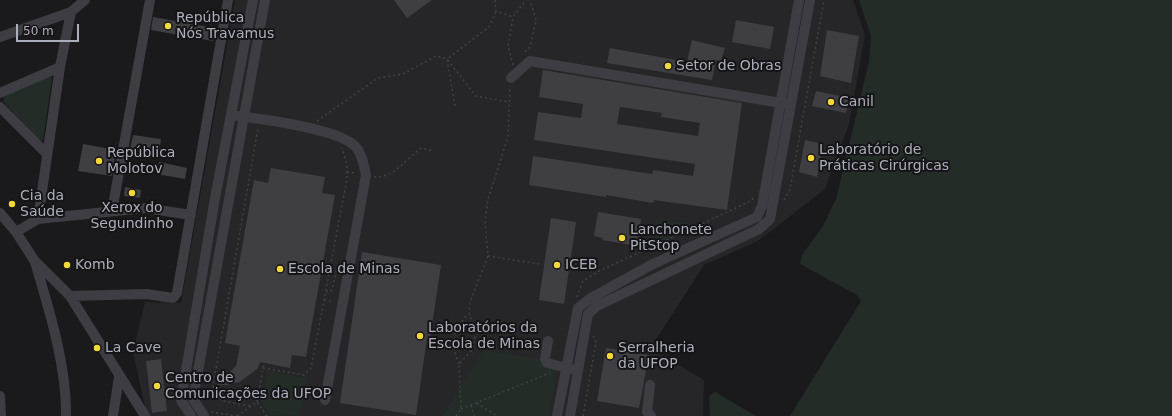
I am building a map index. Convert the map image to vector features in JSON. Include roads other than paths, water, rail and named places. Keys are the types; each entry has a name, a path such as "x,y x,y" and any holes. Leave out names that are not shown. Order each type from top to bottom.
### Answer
{"street":[{"path":"0,37 71,12 85,0"},
{"path":"112,211 150,0"},
{"path":"70,296 147,294 173,298 177,293 228,0"},
{"path":"198,414 181,400 215,198 253,0"},
{"path":"198,414 193,399 265,0"},
{"path":"557,416 578,308 590,298 653,264 756,217 762,206 799,0"},
{"path":"570,416 588,314 597,306 759,229 770,219 810,0"},
{"path":"38,219 46,154 60,67 71,12"},
{"path":"512,78 530,61 791,105"},
{"path":"0,93 60,67"},
{"path":"0,107 46,154"},
{"path":"231,115 308,128 346,140 356,147 362,160 366,175 325,400"},
{"path":"215,198 228,201"},
{"path":"16,232 38,219 112,211 145,208 191,215"},
{"path":"0,213 16,232 34,260 70,296 144,416"},
{"path":"34,260 51,315 66,397 66,416"},
{"path":"653,264 658,276"},
{"path":"198,300 211,302"},
{"path":"548,341 544,359 547,363 578,371"},
{"path":"113,416 119,377"},
{"path":"650,385 647,412 651,416"},
{"path":"0,396 1,416"}],"place":[{"name":"República Nós Travamus","path":"168,26"},
{"name":"Setor de Obras","path":"668,66"},
{"name":"Canil","path":"831,102"},
{"name":"Laboratório de Práticas Cirúrgicas","path":"811,158"},
{"name":"República Molotov","path":"99,161"},
{"name":"Xerox do Segundinho","path":"132,193"},
{"name":"Cia da Saúde","path":"12,204"},
{"name":"Lanchonete PitStop","path":"622,238"},
{"name":"Komb","path":"67,265"},
{"name":"ICEB","path":"557,265"},
{"name":"Escola de Minas","path":"280,269"},
{"name":"Laboratórios da Escola de Minas","path":"420,336"},
{"name":"La Cave","path":"97,348"},
{"name":"Serralheria da UFOP","path":"610,356"},
{"name":"Centro de Comunicações da UFOP","path":"157,386"}]}
